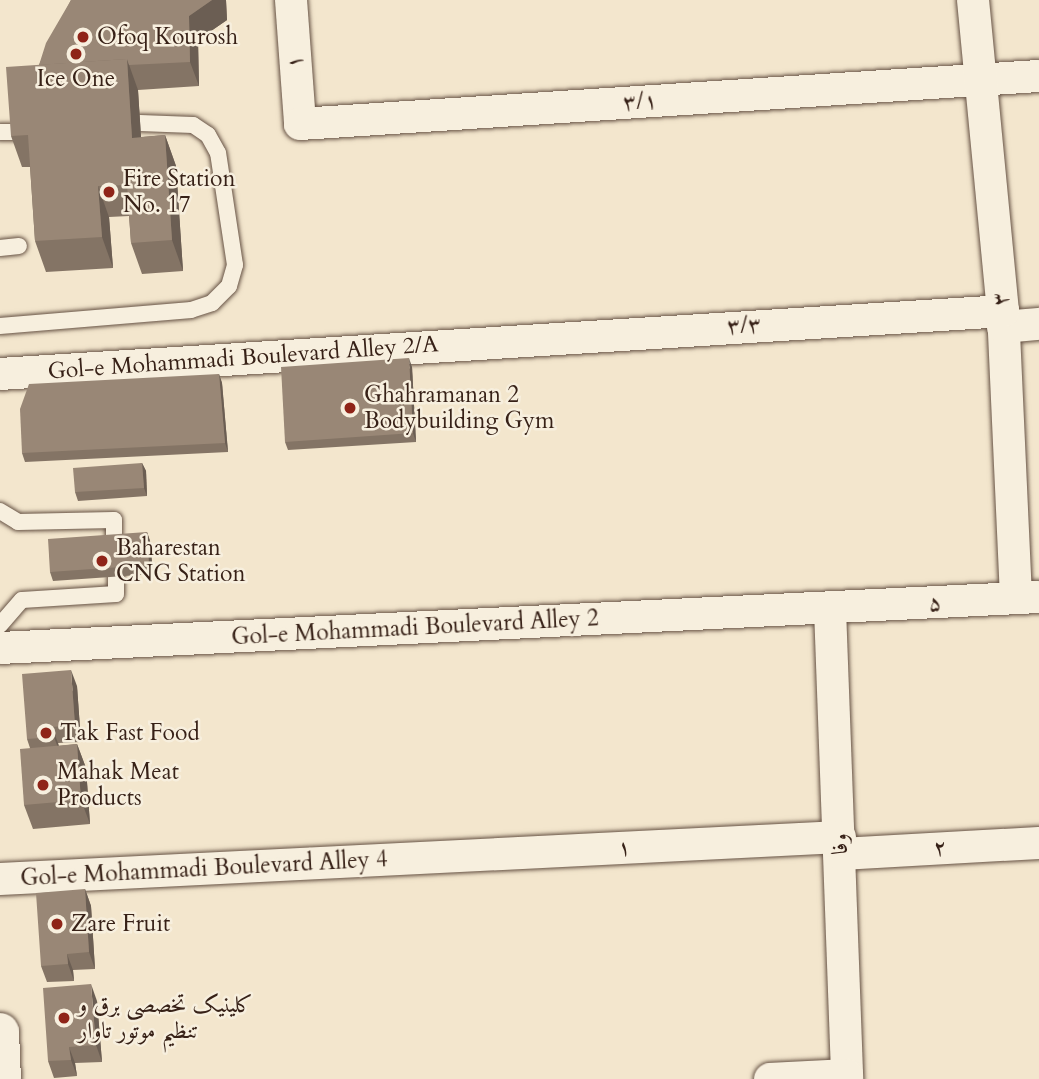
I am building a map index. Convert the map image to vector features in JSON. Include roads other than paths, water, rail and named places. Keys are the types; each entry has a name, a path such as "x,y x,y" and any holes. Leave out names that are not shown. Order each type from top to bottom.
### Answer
{"main road":[{"path":"0,1032 2,1079"}],"street":[{"name":"۱","path":"291,0 300,124"},
{"name":"۳","path":"973,0 1028,597"},
{"name":"۳/۱","path":"300,124 1039,76"},
{"name":"۳/۳","path":"486,342 1003,319 1039,324"},
{"name":"Gol-e Mohammadi Boulevard Alley 2/A","path":"0,374 486,342"},
{"name":"۵","path":"830,609 1028,597"},
{"name":"Gol-e Mohammadi Boulevard Alley 2","path":"0,648 830,609"},
{"name":"وفا","path":"830,609 841,845 847,1077"},
{"name":"۲","path":"841,845 1039,843"},
{"name":"۱","path":"408,858 841,845"},
{"name":"Gol-e Mohammadi Boulevard Alley 4","path":"0,879 408,858"},
{"path":"770,1079 847,1077"}],"lane":[{"path":"0,326 191,310 212,303 229,286 235,265 218,153 208,135 193,125 140,123"},
{"path":"0,132 20,132"},
{"path":"0,248 19,246"},
{"path":"0,511 19,522 114,520 114,543"},
{"path":"0,625 22,600 116,594 116,576"}],"place":[{"name":"Ofoq Kourosh","path":"83,37"},
{"name":"Ice One","path":"76,54"},
{"name":"Fire Station No. 17","path":"109,192"},
{"name":"Ghahramanan 2 Bodybuilding Gym","path":"350,408"},
{"name":"Baharestan CNG Station","path":"102,561"},
{"name":"Tak Fast Food","path":"46,733"},
{"name":"Mahak Meat Products","path":"43,785"},
{"name":"Zare Fruit","path":"57,924"},
{"name":"کلینیک تخصصی برق و تنظیم موتور تاوار","path":"64,1018"}]}
